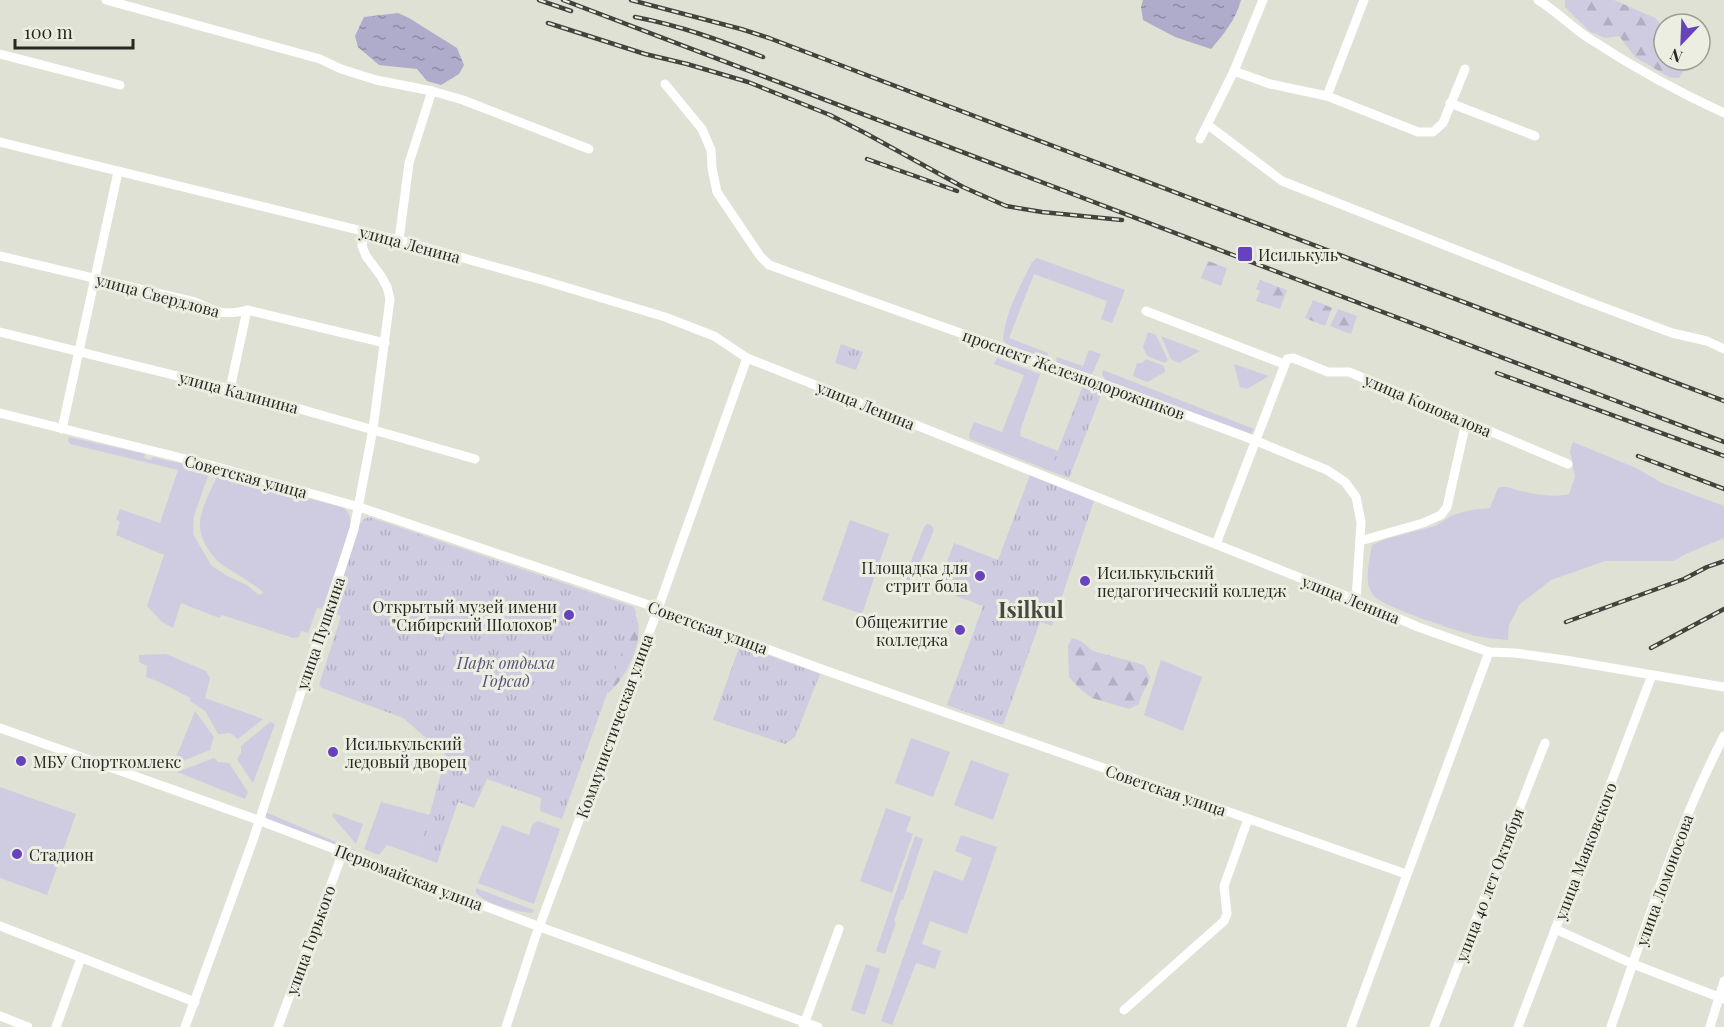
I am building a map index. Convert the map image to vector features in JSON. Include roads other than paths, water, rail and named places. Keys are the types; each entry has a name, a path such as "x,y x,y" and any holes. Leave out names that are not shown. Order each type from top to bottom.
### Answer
{"street":[{"path":"106,0 320,59 340,69 376,80 464,100 589,149"},
{"path":"1200,139 1234,71 1263,0"},
{"path":"1327,96 1364,0"},
{"path":"1538,0 1554,9 1587,38 1676,91 1724,113"},
{"path":"0,54 120,85"},
{"path":"1234,71 1299,92 1327,96 1418,132 1432,132 1443,123 1465,69"},
{"name":"проспект Железнодорожников","path":"665,84 702,129 711,150 717,192 760,256 769,265 1048,363 1255,441 1327,470 1345,482 1356,497 1361,522 1356,600"},
{"path":"399,240 409,163 432,91"},
{"path":"1450,104 1535,136"},
{"path":"1208,125 1282,181 1581,299 1672,333 1707,341 1724,350"},
{"name":"улица Ленина","path":"0,142 399,240 665,317 714,336 747,357 1356,600 1418,627 1489,652 1565,660 1724,687"},
{"path":"62,429 118,172"},
{"name":"улица Пушкина","path":"185,1027 253,840 337,584 359,507 386,343 390,299 384,281 366,256 362,246 364,232"},
{"name":"улица Свердлова","path":"0,256 195,302 213,311 229,315 247,310 386,343"},
{"path":"230,389 247,310"},
{"name":"улица Коновалова","path":"1146,311 1285,362 1293,358 1328,372 1349,372 1568,464"},
{"name":"улица Калинина","path":"0,332 230,389 476,459"},
{"name":"Коммунистическая улица","path":"506,1027 540,927 747,357"},
{"path":"1216,544 1285,362"},
{"name":"Советская улица","path":"0,413 210,465 359,507 657,608 827,671 1406,874"},
{"path":"1360,541 1423,523 1441,515 1447,507 1466,422"},
{"path":"1351,1027 1489,652"},
{"name":"улица Маяковского","path":"1518,1027 1652,675"},
{"name":"Первомайская улица","path":"0,728 258,820 804,1025 818,1027"},
{"name":"улица Ломоносова","path":"1611,1027 1676,843 1705,772 1724,736"},
{"name":"улица 40 лет Октября","path":"1434,1027 1545,743"},
{"path":"1124,1010 1224,921 1227,914 1224,886 1248,819"},
{"name":"улица Горького","path":"278,1027 343,852"},
{"path":"0,926 195,1002"},
{"path":"804,1025 839,929"},
{"path":"1555,929 1633,964 1721,998"},
{"path":"56,1027 81,958"},
{"path":"1710,1027 1721,998 1724,981"},
{"path":"0,1017 28,1027"}],"water":[{"path":"1143,0 1241,0 1233,20 1211,49 1175,37 1143,20 1141,7"},
{"path":"398,13 457,48 464,65 459,74 441,85 427,81 417,69 379,65 358,47 355,36 364,17"}],"railway":[{"path":"539,0 571,11"},
{"path":"563,0 1724,442"},
{"path":"631,0 769,38 1724,401"},
{"path":"635,17 685,29 763,57"},
{"path":"548,23 645,54 748,82 830,115 963,187 1006,206 1122,220"},
{"path":"867,159 957,191"},
{"path":"1497,373 1724,456"},
{"path":"1638,456 1724,489"},
{"path":"1566,622 1684,579 1724,561"},
{"path":"1651,648 1724,609"}],"place":[{"name":"Исилькуль","path":"1245,254"},
{"name":"Площадка для стрит бола","path":"980,576"},
{"name":"Исилькульский педагогический колледж","path":"1085,581"},
{"name":"Открытый музей имени \"Сибирский Шолохов\"","path":"569,615"},
{"name":"Общежитие колледжа","path":"960,630"},
{"name":"Исилькульский ледовый дворец","path":"333,752"},
{"name":"МБУ Спорткомлекс","path":"21,761"},
{"name":"Стадион","path":"17,854"}],"district":[{"name":"Isilkul","path":"1031,609"}],"park label":[{"name":"Парк отдыха Горсад","path":"506,671"}]}
